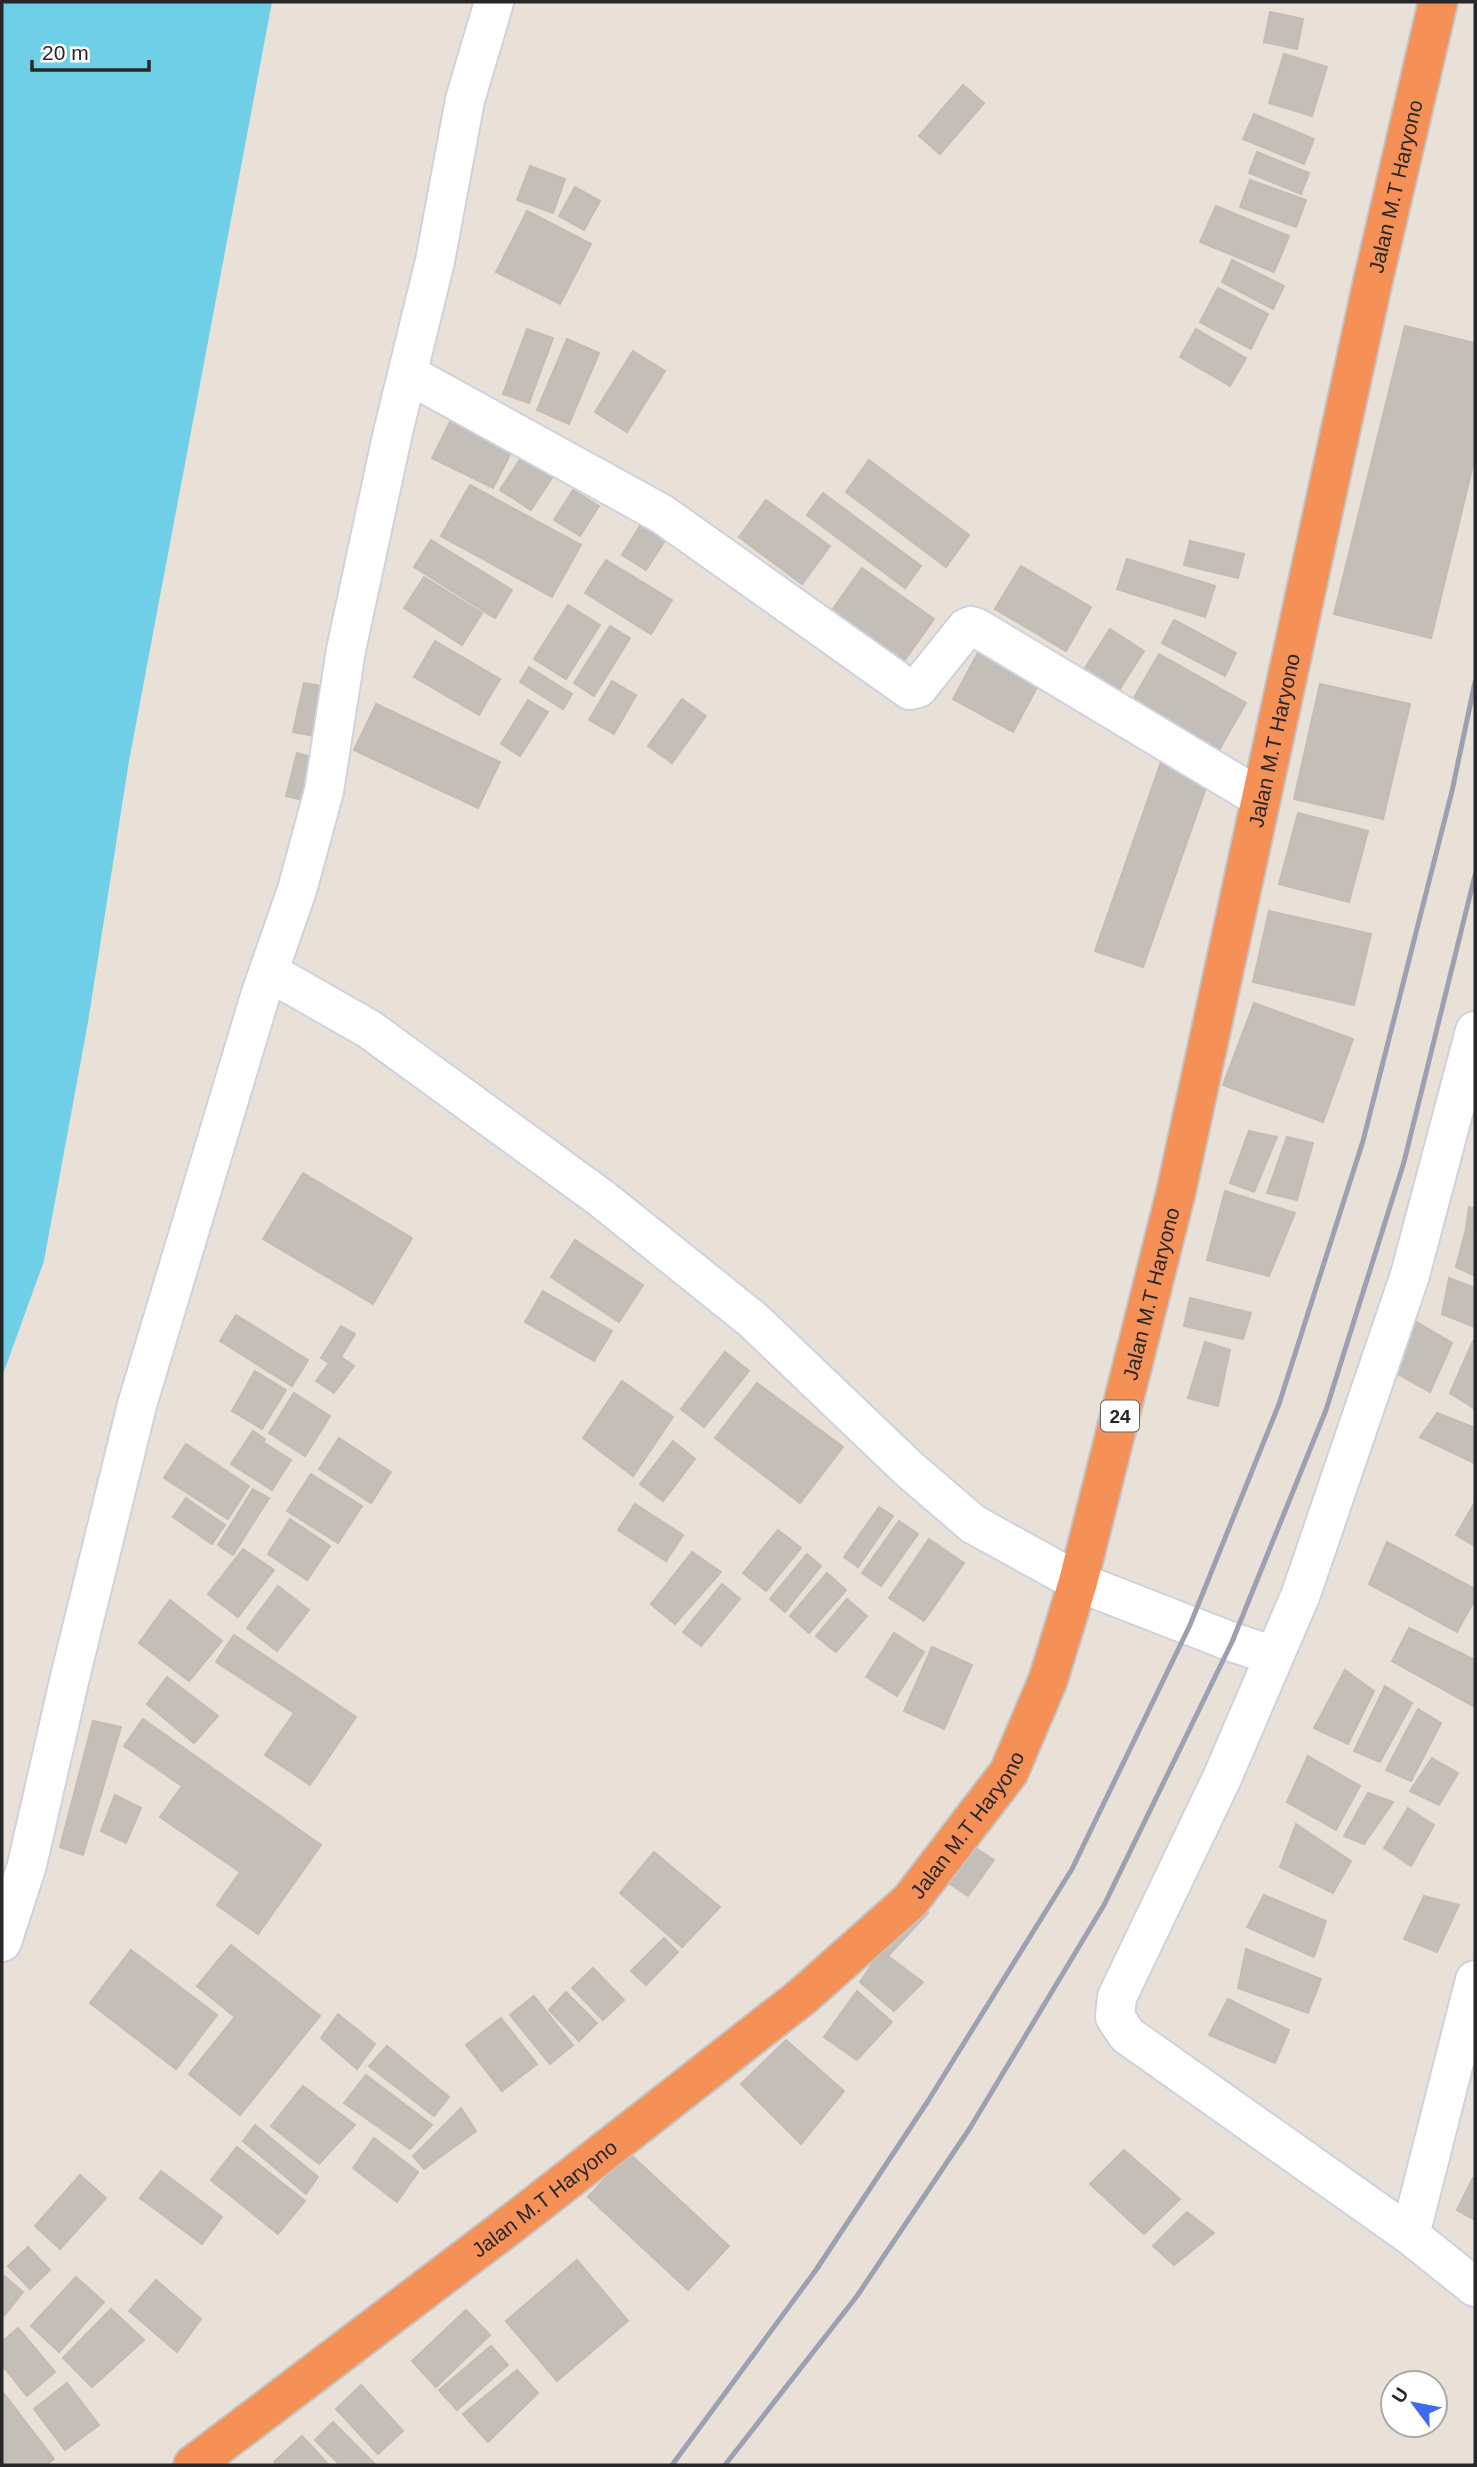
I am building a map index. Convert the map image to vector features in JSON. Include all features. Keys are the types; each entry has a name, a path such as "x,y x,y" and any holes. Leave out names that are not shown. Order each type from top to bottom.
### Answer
{"highway":[{"name":"Jalan M.T Haryono","path":"193,2465 519,2218 792,2004 910,1901 1009,1772 1048,1680 1079,1582 1176,1192 1372,285 1438,2"}],"street":[{"path":"2,1942 27,1865 137,1405 217,1135 297,890 324,791 346,650 435,261 465,100 494,2"},
{"path":"408,374 662,514 910,690 918,688 965,628 971,626 1261,798"},
{"path":"269,972 369,1029 601,1198 753,1320 909,1469 973,1524 1079,1582 1274,1656"},
{"path":"1475,1031 1410,1275 1301,1594 1222,1778 1117,1997 1115,2017 1127,2035 1410,2235 1475,2287"},
{"path":"1410,2235 1475,1980"}],"water":[{"path":"2,2 272,2 129,761 88,1022 44,1261 2,1377"}],"building":[{"path":"1270,12 1303,19 1297,49 1264,42"},
{"path":"1284,54 1327,67 1312,116 1269,103"},
{"path":"963,85 984,103 940,154 919,136"},
{"path":"1254,114 1314,139 1304,164 1243,139"},
{"path":"1257,152 1309,173 1301,194 1249,173"},
{"path":"530,166 565,179 553,213 517,200"},
{"path":"1250,180 1306,200 1296,227 1240,207"},
{"path":"575,187 600,201 584,230 559,216"},
{"path":"1216,206 1289,236 1274,272 1200,242"},
{"path":"527,211 591,244 560,304 496,272"},
{"path":"1232,260 1284,286 1273,309 1222,282"},
{"path":"1218,288 1268,314 1251,349 1200,322"},
{"path":"1405,326 1475,343 1475,457 1431,638 1334,614"},
{"path":"527,329 553,338 529,403 503,394"},
{"path":"1196,329 1246,358 1230,386 1180,357"},
{"path":"567,339 599,353 569,424 537,410"},
{"path":"633,351 665,371 627,432 595,412"},
{"path":"455,412 516,443 493,488 432,458"},
{"path":"530,444 561,464 531,510 500,490"},
{"path":"869,460 969,535 946,567 846,492"},
{"path":"470,485 581,545 552,597 441,536"},
{"path":"573,490 599,506 580,536 554,520"},
{"path":"823,493 921,566 905,588 807,515"},
{"path":"766,500 830,546 802,584 739,537"},
{"path":"641,524 666,539 646,570 622,555"},
{"path":"431,540 512,590 495,618 414,567"},
{"path":"1190,541 1244,554 1238,578 1184,565"},
{"path":"1127,559 1215,586 1205,617 1117,589"},
{"path":"606,560 672,600 651,634 585,593"},
{"path":"1021,566 1091,607 1066,651 995,609"},
{"path":"862,568 934,619 902,664 830,613"},
{"path":"424,577 482,613 462,645 404,608"},
{"path":"568,605 600,625 566,679 534,659"},
{"path":"1174,620 1236,653 1225,676 1162,643"},
{"path":"610,626 630,638 594,696 574,683"},
{"path":"1110,629 1144,651 1105,712 1071,690"},
{"path":"435,641 500,679 479,715 414,677"},
{"path":"980,649 1040,682 1013,732 953,699"},
{"path":"1159,654 1246,703 1214,759 1127,710"},
{"path":"529,667 572,694 563,709 520,682"},
{"path":"612,681 636,695 614,734 589,720"},
{"path":"304,683 326,687 315,736 293,732"},
{"path":"1320,684 1410,704 1383,819 1294,799"},
{"path":"682,699 706,716 672,763 648,746"},
{"path":"528,700 548,712 520,756 501,744"},
{"path":"376,704 500,762 478,808 354,750"},
{"path":"297,753 318,759 308,801 286,796"},
{"path":"1161,762 1209,779 1143,967 1095,951"},
{"path":"1298,813 1368,831 1349,902 1279,884"},
{"path":"1269,911 1371,934 1354,1005 1253,982"},
{"path":"1254,1003 1353,1039 1323,1122 1223,1085"},
{"path":"1249,1131 1277,1137 1254,1192 1230,1183"},
{"path":"1287,1137 1313,1143 1297,1200 1267,1193"},
{"path":"303,1173 412,1238 373,1304 263,1239"},
{"path":"1225,1191 1295,1213 1269,1276 1207,1260"},
{"path":"1469,1207 1475,1209 1475,1233 1466,1229"},
{"path":"1466,1229 1475,1234 1475,1276 1456,1267"},
{"path":"575,1240 643,1285 619,1322 551,1277"},
{"path":"1449,1278 1475,1288 1475,1327 1442,1314"},
{"path":"543,1291 612,1331 594,1361 525,1322"},
{"path":"1190,1298 1251,1313 1243,1339 1184,1326"},
{"path":"236,1315 308,1360 292,1386 220,1341"},
{"path":"1415,1321 1452,1343 1430,1392 1391,1370"},
{"path":"341,1326 355,1334 341,1357 354,1366 334,1393 316,1381 329,1363 321,1358"},
{"path":"1475,1341 1475,1409 1450,1393"},
{"path":"1205,1342 1230,1350 1218,1406 1188,1398"},
{"path":"725,1352 749,1371 704,1427 681,1409"},
{"path":"255,1371 286,1390 262,1429 232,1411"},
{"path":"622,1381 673,1417 633,1476 583,1438"},
{"path":"757,1383 843,1447 800,1503 715,1438"},
{"path":"294,1393 330,1416 305,1456 269,1433"},
{"path":"1437,1413 1475,1428 1474,1463 1420,1437"},
{"path":"253,1431 265,1439 263,1442 291,1460 272,1490 231,1464"},
{"path":"339,1438 391,1472 371,1503 319,1469"},
{"path":"673,1441 695,1459 663,1501 640,1484"},
{"path":"186,1444 249,1486 228,1519 164,1478"},
{"path":"311,1474 362,1506 338,1543 287,1511"},
{"path":"253,1489 269,1498 233,1555 218,1545"},
{"path":"186,1498 225,1525 212,1544 173,1517"},
{"path":"1475,1502 1475,1546 1456,1535"},
{"path":"635,1504 683,1535 666,1561 618,1530"},
{"path":"879,1507 893,1516 858,1567 844,1557"},
{"path":"290,1519 330,1546 307,1580 268,1554"},
{"path":"899,1521 918,1534 881,1586 862,1573"},
{"path":"778,1530 801,1548 766,1591 743,1573"},
{"path":"929,1539 964,1563 924,1621 889,1598"},
{"path":"1387,1542 1475,1589 1475,1599 1457,1632 1369,1584"},
{"path":"243,1549 274,1570 238,1617 208,1594"},
{"path":"692,1552 721,1572 675,1624 651,1604"},
{"path":"807,1554 821,1566 785,1612 770,1599"},
{"path":"827,1573 846,1590 809,1633 790,1616"},
{"path":"722,1584 740,1599 701,1646 683,1632"},
{"path":"278,1586 309,1610 277,1651 247,1628"},
{"path":"847,1599 867,1616 836,1652 816,1636"},
{"path":"170,1600 222,1641 189,1681 139,1643"},
{"path":"1409,1628 1475,1660 1475,1707 1392,1661"},
{"path":"894,1633 924,1652 897,1696 866,1677"},
{"path":"234,1635 356,1717 310,1785 265,1755 294,1713 216,1662"},
{"path":"932,1647 972,1665 944,1729 904,1711"},
{"path":"1345,1670 1374,1691 1348,1744 1314,1728"},
{"path":"167,1677 218,1716 194,1743 147,1704"},
{"path":"1385,1686 1412,1703 1380,1762 1354,1751"},
{"path":"1418,1709 1441,1723 1411,1781 1386,1770"},
{"path":"143,1719 321,1845 258,1934 217,1905 240,1872 160,1817 182,1786 124,1746"},
{"path":"93,1721 121,1727 83,1855 60,1847"},
{"path":"1308,1756 1360,1786 1336,1830 1287,1802"},
{"path":"1432,1758 1458,1773 1439,1805 1410,1791"},
{"path":"1368,1793 1393,1802 1364,1844 1344,1836"},
{"path":"115,1795 141,1808 126,1843 101,1831"},
{"path":"1408,1808 1434,1825 1411,1866 1384,1848"},
{"path":"1296,1824 1351,1861 1333,1893 1280,1867"},
{"path":"971,1845 994,1860 968,1896 947,1882"},
{"path":"654,1852 720,1907 682,1947 620,1893"},
{"path":"1264,1895 1326,1921 1314,1957 1247,1927"},
{"path":"1424,1896 1459,1905 1437,1952 1404,1939"},
{"path":"917,1900 928,1913 888,1956 875,1941"},
{"path":"664,1938 678,1952 646,1985 631,1971"},
{"path":"231,1945 320,2016 240,2115 189,2074 235,2017 197,1986"},
{"path":"1246,1949 1321,1979 1308,2013 1238,1988"},
{"path":"131,1950 217,2015 176,2069 90,2003"},
{"path":"881,1951 923,1982 894,2011 860,1982"},
{"path":"593,1968 624,2000 603,2020 572,1988"},
{"path":"857,1991 892,2022 857,2060 824,2037"},
{"path":"566,1992 597,2023 579,2041 549,2010"},
{"path":"534,1996 573,2045 550,2064 510,2015"},
{"path":"1228,1999 1289,2030 1275,2063 1209,2035"},
{"path":"338,2014 375,2044 357,2069 321,2038"},
{"path":"501,2018 537,2064 502,2091 466,2045"},
{"path":"786,2040 844,2091 801,2144 741,2084"},
{"path":"387,2046 449,2097 434,2116 369,2066"},
{"path":"366,2075 432,2125 410,2149 344,2103"},
{"path":"303,2086 355,2125 319,2164 271,2126"},
{"path":"461,2108 476,2131 424,2169 413,2156"},
{"path":"255,2125 318,2177 306,2194 243,2141"},
{"path":"374,2138 418,2172 397,2202 353,2168"},
{"path":"237,2147 305,2201 278,2234 211,2180"},
{"path":"1124,2150 1180,2199 1144,2234 1090,2184"},
{"path":"629,2153 729,2246 688,2290 588,2197"},
{"path":"161,2171 222,2217 202,2244 140,2198"},
{"path":"80,2175 106,2198 60,2249 35,2226"},
{"path":"1473,2178 1475,2179 1475,2220 1457,2210"},
{"path":"1187,2212 1214,2233 1174,2265 1153,2246"},
{"path":"28,2247 50,2270 30,2289 8,2266"},
{"path":"577,2260 628,2321 557,2381 506,2321"},
{"path":"2,2274 23,2292 4,2316 2,2314"},
{"path":"76,2277 104,2302 59,2352 31,2326"},
{"path":"156,2280 201,2319 177,2352 129,2311"},
{"path":"111,2309 144,2340 92,2387 63,2358"},
{"path":"466,2310 490,2335 436,2387 412,2361"},
{"path":"18,2328 55,2372 27,2396 2,2365 2,2342"},
{"path":"491,2346 508,2365 457,2410 439,2390"},
{"path":"517,2370 538,2393 488,2442 463,2414"},
{"path":"67,2383 99,2425 65,2450 34,2409"},
{"path":"361,2385 403,2431 378,2454 336,2409"},
{"path":"2,2391 54,2459 46,2465 2,2465"},
{"path":"333,2422 376,2465 340,2465 315,2440"},
{"path":"302,2436 329,2465 277,2465 274,2462"}],"railway":[{"path":"672,2465 816,2270 928,2101 1072,1869 1190,1625 1279,1404 1363,1141 1452,791 1475,682"},
{"path":"725,2465 857,2296 970,2128 1104,1905 1232,1642 1326,1410 1404,1162 1475,875"}]}
